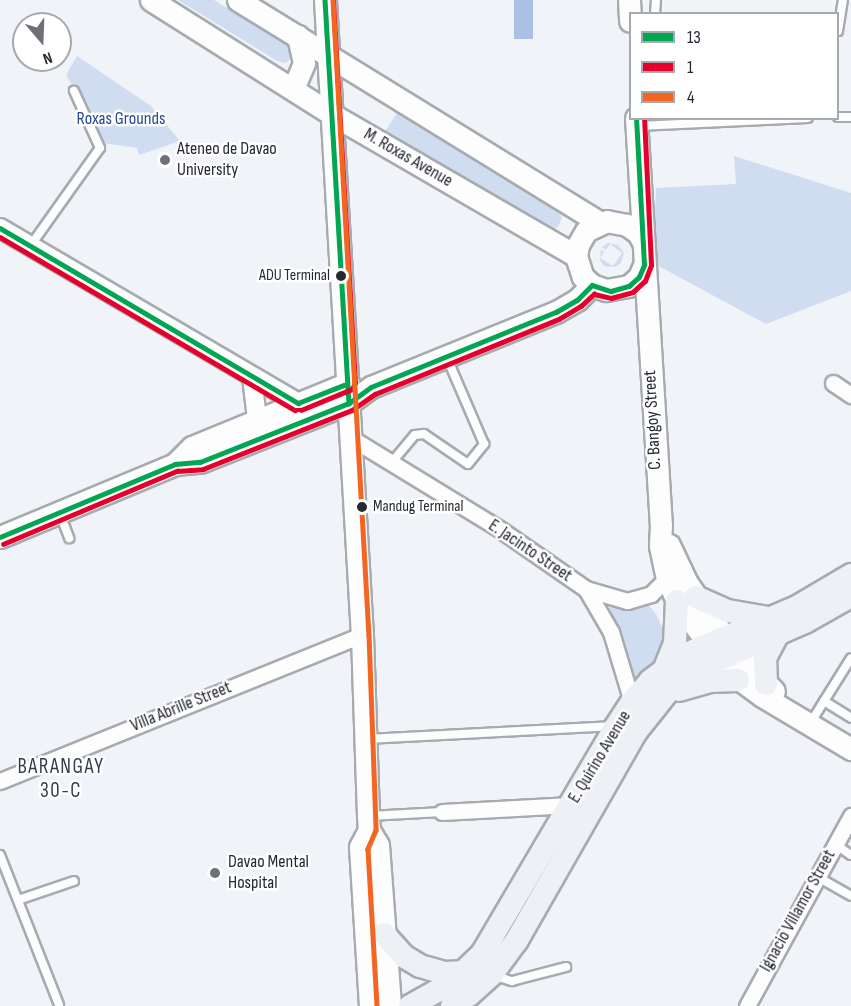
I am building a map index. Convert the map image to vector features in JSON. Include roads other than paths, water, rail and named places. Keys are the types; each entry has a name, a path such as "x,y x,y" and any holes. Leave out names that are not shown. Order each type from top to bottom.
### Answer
{"main road":[{"name":"M. Roxas Avenue","path":"151,0 333,115 576,256"},
{"path":"238,0 600,223"},
{"path":"325,0 362,635 368,823 360,847 370,1006"},
{"path":"293,89 304,63 298,36"},
{"name":"C. Bangoy Street","path":"636,122 661,525 660,546 668,578 721,648"},
{"path":"643,242 638,233 627,225 613,221 600,223 583,235 576,256 580,273 592,285 616,290 647,315"},
{"path":"616,290 634,282 644,265"},
{"path":"175,464 192,447 298,403 380,384 556,312 577,300 592,285"},
{"path":"351,434 380,384"},
{"path":"0,536 175,464 200,462 316,415 348,393"},
{"path":"316,415 339,422 351,434"},
{"name":"C. Bangoy Street","path":"661,525 677,564 686,599"},
{"name":"E. Quirino Avenue","path":"452,1006 470,995 492,974 508,934 571,805 632,702 665,668 773,626 804,603 851,575"},
{"name":"E. Quirino Avenue","path":"773,626 805,622 851,596"},
{"path":"665,668 675,643 686,599 773,626 765,658 766,684"},
{"path":"721,648 738,680 851,749"},
{"path":"721,648 766,684 791,711"},
{"name":"E. Quirino Avenue","path":"410,1006 440,992 508,934 635,733 657,703 681,679 721,648"},
{"path":"657,703 696,684 738,680"},
{"path":"368,823 378,845 390,1006"},
{"path":"384,934 405,957 420,966 445,973 466,972"}],"street":[{"path":"0,228 298,403"},
{"path":"252,377 257,420"},
{"path":"833,383 851,395"},
{"name":"E. Jacinto Street","path":"351,434 501,530 586,589 627,601 651,594 668,578"},
{"name":"E. Jacinto Street","path":"586,589 611,632 632,702"},
{"name":"Villa Abrille Street","path":"0,781 362,635"},
{"path":"442,812 571,805"},
{"name":"Ignacio Villamor Street","path":"747,1006 816,876 851,816"}],"lane":[{"path":"839,21 843,0"},
{"path":"31,246 100,148 74,91"},
{"path":"636,122 722,120"},
{"path":"392,462 415,435 424,434 468,464 484,444 447,357"},
{"path":"59,513 69,538"},
{"path":"810,723 851,658"},
{"path":"824,701 851,718"},
{"path":"364,739 606,725 615,728"},
{"path":"368,823 442,812"},
{"path":"835,844 851,855"},
{"path":"0,855 59,1005"},
{"path":"816,876 851,896"},
{"path":"18,900 74,881"},
{"path":"492,974 512,981 566,967"}],"water":[{"path":"514,0 533,0 533,39 514,39"}],"place":[{"name":"Ateneo de Davao University","path":"165,160"},
{"name":"ADU Terminal","path":"341,276"},
{"name":"Mandug Terminal","path":"362,507"},
{"name":"Davao Mental Hospital","path":"215,873"}],"district":[{"name":"BARANGAY 30-C","path":"61,779"}],"park label":[{"name":"Roxas Grounds","path":"121,119"}]}
